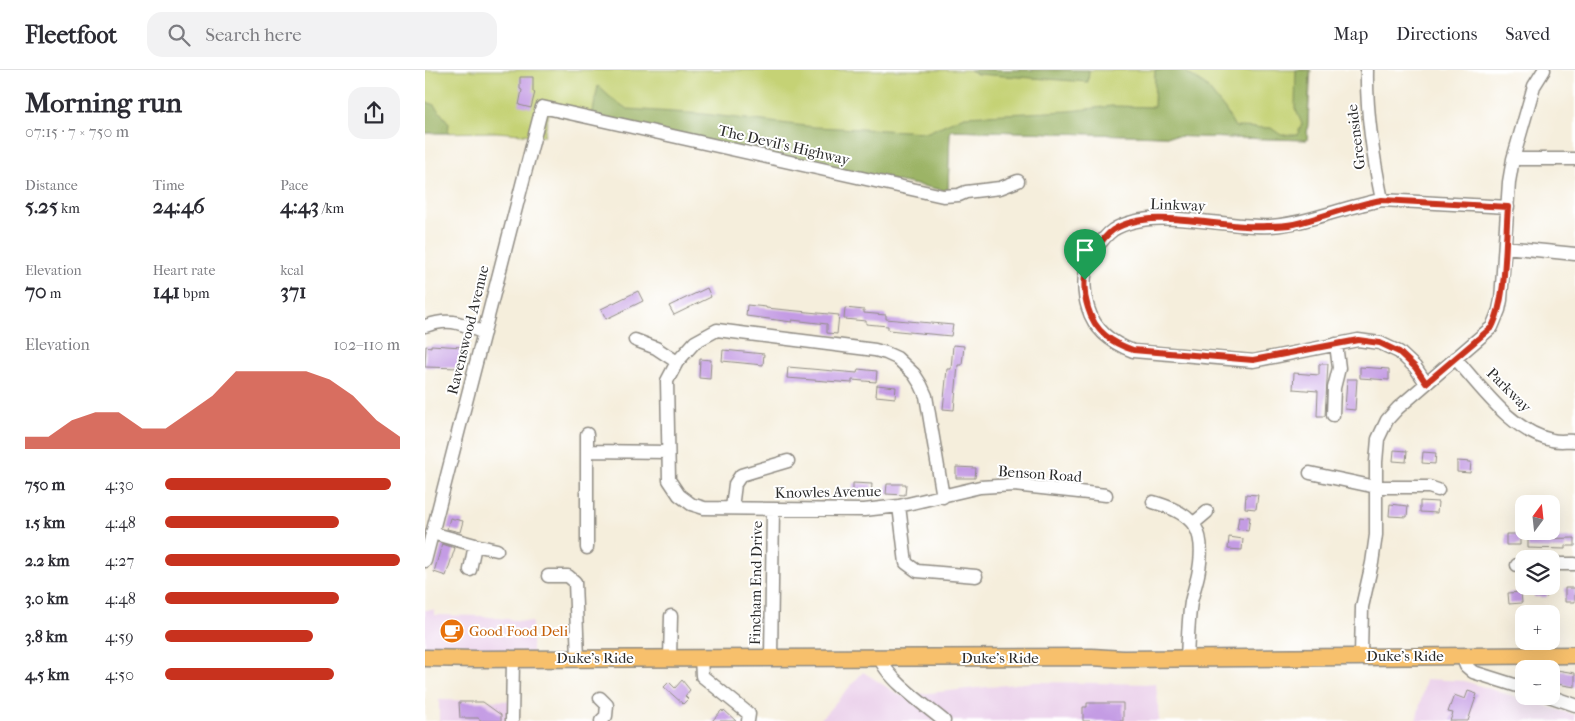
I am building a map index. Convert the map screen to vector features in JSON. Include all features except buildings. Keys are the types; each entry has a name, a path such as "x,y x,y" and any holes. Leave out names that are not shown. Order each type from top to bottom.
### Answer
{"main road":[{"name":"Duke's Ride","path":"425,658 1092,657 1123,660 1575,655"}],"street":[{"name":"Greenside","path":"1367,70 1367,92 1373,157 1382,200"},
{"path":"1361,656 1362,607 1376,535 1378,439 1387,420 1398,408 1492,327 1501,300 1513,159 1534,86 1544,70"},
{"name":"The Devil's Highway","path":"542,107 943,196 1001,188 1018,181"},
{"name":"Ravenswood Avenue","path":"425,561 542,107"},
{"path":"1513,159 1575,159"},
{"name":"Linkway","path":"1426,383 1415,367 1399,352 1380,343 1358,340 1253,360 1133,350 1116,344 1101,331 1093,320 1085,294 1087,266 1092,254 1111,231 1125,224 1143,220 1160,219 1260,227 1292,224 1382,200 1508,207"},
{"path":"1505,247 1575,254"},
{"path":"425,326 437,322 457,322 484,333"},
{"name":"Knowles Avenue","path":"717,330 875,350 886,353 901,362 914,374 926,396 943,496 899,506 864,510 703,508 691,504 679,495 669,480 668,452 667,381 677,362 695,342 717,330"},
{"path":"635,340 656,348 677,362"},
{"path":"1333,415 1334,388 1339,368 1336,344"},
{"name":"Parkway","path":"1455,358 1503,412 1527,430 1552,440 1575,441"},
{"path":"587,434 587,548"},
{"path":"587,451 668,452"},
{"path":"732,508 735,484 741,475 788,461"},
{"path":"1310,473 1376,487 1429,487 1438,490"},
{"name":"Benson Road","path":"943,496 979,487 1014,485 1105,495"},
{"path":"1153,502 1179,510 1193,523 1199,534 1201,555 1198,577 1191,600 1187,659"},
{"path":"899,506 906,563 917,571 976,576"},
{"name":"Fincham End Drive","path":"771,658 773,509"},
{"path":"1193,523 1207,512"},
{"path":"432,534 497,550"},
{"path":"470,570 475,545"},
{"path":"1560,564 1575,564"},
{"path":"548,576 568,576 575,582 578,658"},
{"path":"670,658 671,616"},
{"path":"1462,656 1466,666 1473,672 1515,685"},
{"path":"701,658 702,676 749,714 748,721"},
{"path":"880,658 883,666 894,678 944,721"},
{"path":"512,721 513,659"},
{"path":"600,698 607,705 606,716 601,721"},
{"path":"1560,700 1575,705"}],"shaded area":[{"path":"425,610 434,610 434,615 481,616 532,622 532,654 425,653"},
{"path":"863,672 901,696 1034,682 1156,684 1159,721 819,721"},
{"path":"1426,679 1464,681 1515,697 1515,705 1542,705 1575,715 1575,721 1416,721"},
{"path":"439,700 517,701 517,721 439,721"}],"green space":[{"path":"425,70 1311,70 1307,140 950,130 948,191 549,113 544,136 497,132 425,133"},
{"path":"970,70 1089,70 1088,82 977,74"},
{"path":"1155,70 1183,70 1206,86 1226,111 1235,127 1271,128 1281,135 1297,135 1302,124 1295,108 1296,70 1310,70 1307,140 950,130 948,191 591,121 598,86 627,109 703,114 814,127 928,132 964,116 1070,111 1112,106 1154,107"},
{"path":"425,102 433,104 449,123 448,133 425,133"}],"place":[{"name":"Good Food Deli","path":"452,631"}],"route":[{"path":"1382,200 1508,207 1501,300 1492,327 1426,383 1415,367 1399,352 1380,343 1358,340 1253,360 1133,350 1116,344 1109,339 1093,320 1085,294 1085,280 1087,266 1092,254 1102,240 1111,231 1125,224 1143,220 1160,219 1260,227 1292,224 1382,200"}]}
